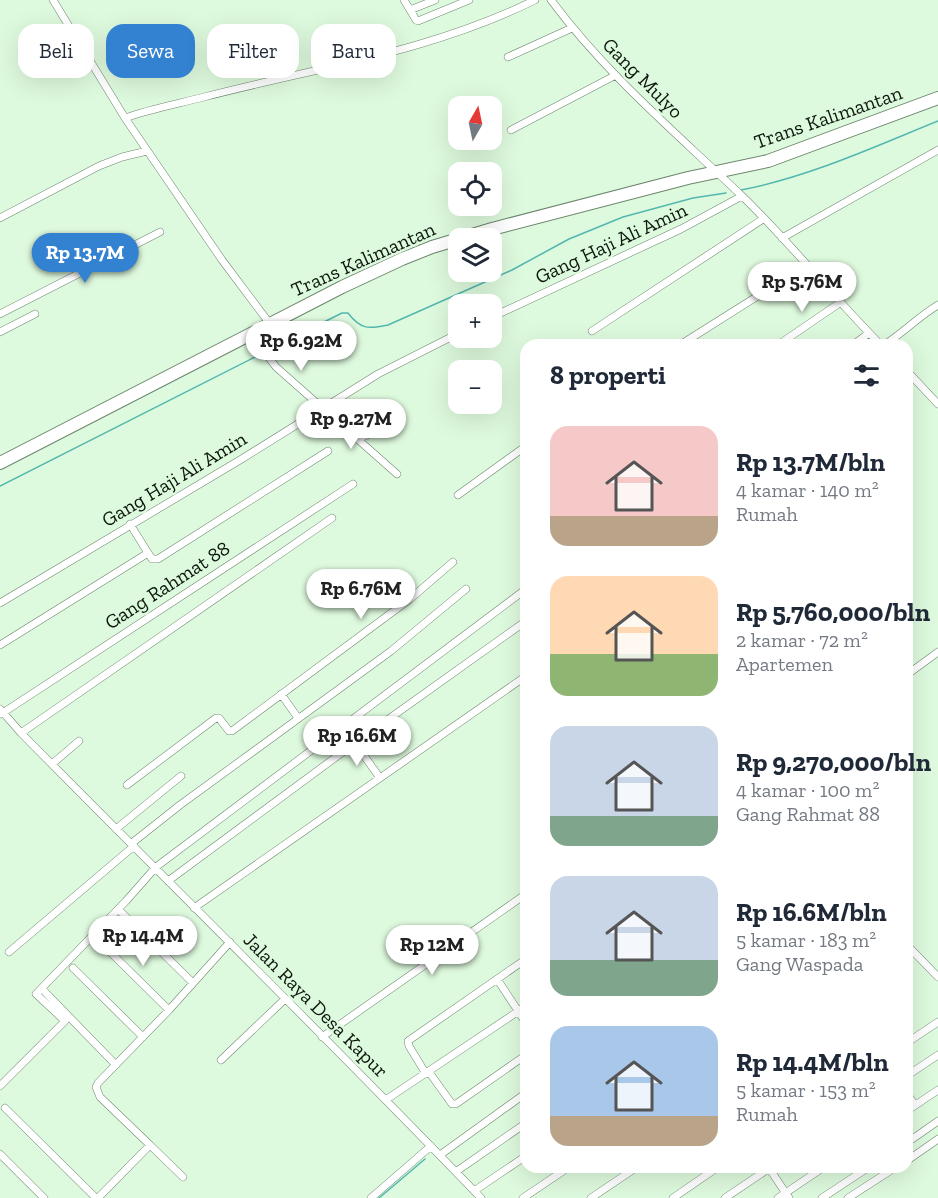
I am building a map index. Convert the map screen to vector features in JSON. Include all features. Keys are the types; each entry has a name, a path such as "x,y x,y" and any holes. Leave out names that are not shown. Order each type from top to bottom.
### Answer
{"highway":[{"name":"Trans Kalimantan","path":"0,463 402,259 458,238 786,155 938,99"}],"street":[{"path":"52,0 124,118 222,260 270,324"},
{"path":"405,0 418,21 470,0"},
{"path":"410,10 435,0"},
{"path":"124,118 264,81 408,48 478,26 535,0"},
{"name":"Gang Mulyo","path":"551,0 614,76 718,172 876,339"},
{"path":"508,57 572,28"},
{"path":"511,130 614,76"},
{"path":"782,238 938,150"},
{"path":"0,218 86,172 122,157 147,151"},
{"name":"Gang Haji Ali Amin","path":"502,312 681,229 738,193"},
{"path":"592,331 763,219"},
{"path":"0,314 160,232"},
{"path":"690,339 807,265"},
{"path":"787,339 841,302"},
{"path":"893,339 923,314 938,305"},
{"path":"0,332 35,314"},
{"path":"861,339 869,333"},
{"path":"251,334 276,367 397,474"},
{"name":"Gang Haji Ali Amin","path":"0,603 240,460 322,407 400,362 448,338"},
{"path":"913,377 938,404"},
{"path":"358,439 395,422"},
{"path":"458,495 520,450"},
{"path":"130,524 152,559 158,559 328,451"},
{"name":"Gang Rahmat 88","path":"1,712 353,484"},
{"path":"21,733 332,518"},
{"path":"0,645 148,553"},
{"path":"127,785 216,718 219,718 228,730 232,731 410,599 453,562"},
{"path":"9,952 180,805 391,651 466,589"},
{"path":"0,1086 65,1021 36,994 126,902 156,867 520,593"},
{"path":"168,881 520,625"},
{"path":"913,670 938,652"},
{"path":"194,908 520,680"},
{"path":"281,694 298,718"},
{"name":"Jalan Raya Desa Kapur","path":"1,712 322,1037 387,1099 481,1198"},
{"path":"52,764 79,741"},
{"path":"355,743 380,778"},
{"path":"116,829 181,776"},
{"path":"322,1037 520,898"},
{"path":"121,912 193,983"},
{"path":"100,942 169,1010"},
{"path":"183,1177 97,1092 98,1083 169,1010 230,942"},
{"path":"913,951 938,977"},
{"path":"520,963 408,1041 427,1073 452,1104 456,1104 520,1059"},
{"path":"73,968 143,1037"},
{"path":"497,979 520,1014"},
{"path":"45,993 116,1065"},
{"path":"221,1060 285,999"},
{"path":"387,1099 518,1011"},
{"path":"913,1039 938,1022"},
{"path":"913,1072 938,1055"},
{"path":"913,1102 915,1105 938,1090"},
{"path":"440,1155 520,1097"},
{"path":"5,1108 97,1198 150,1145"},
{"path":"913,1138 938,1121"},
{"path":"457,1171 520,1127"},
{"path":"913,1156 938,1139"},
{"path":"372,1198 431,1146"},
{"path":"0,1154 44,1198"},
{"path":"474,1191 520,1160"},
{"path":"523,1198 560,1173"},
{"path":"591,1198 628,1173"},
{"path":"673,1198 709,1173"},
{"path":"724,1198 761,1173"},
{"path":"774,1173 787,1196"},
{"path":"778,1198 787,1196 816,1173"},
{"path":"822,1198 860,1173"},
{"path":"848,1198 887,1173"}],"waterway":[{"path":"741,190 816,169 938,121"},
{"path":"268,350 342,313 348,313 357,323 366,327 388,325 512,270 569,239 623,217 693,198 726,193"},
{"path":"0,486 261,354"},
{"path":"379,1198 425,1159"}]}
